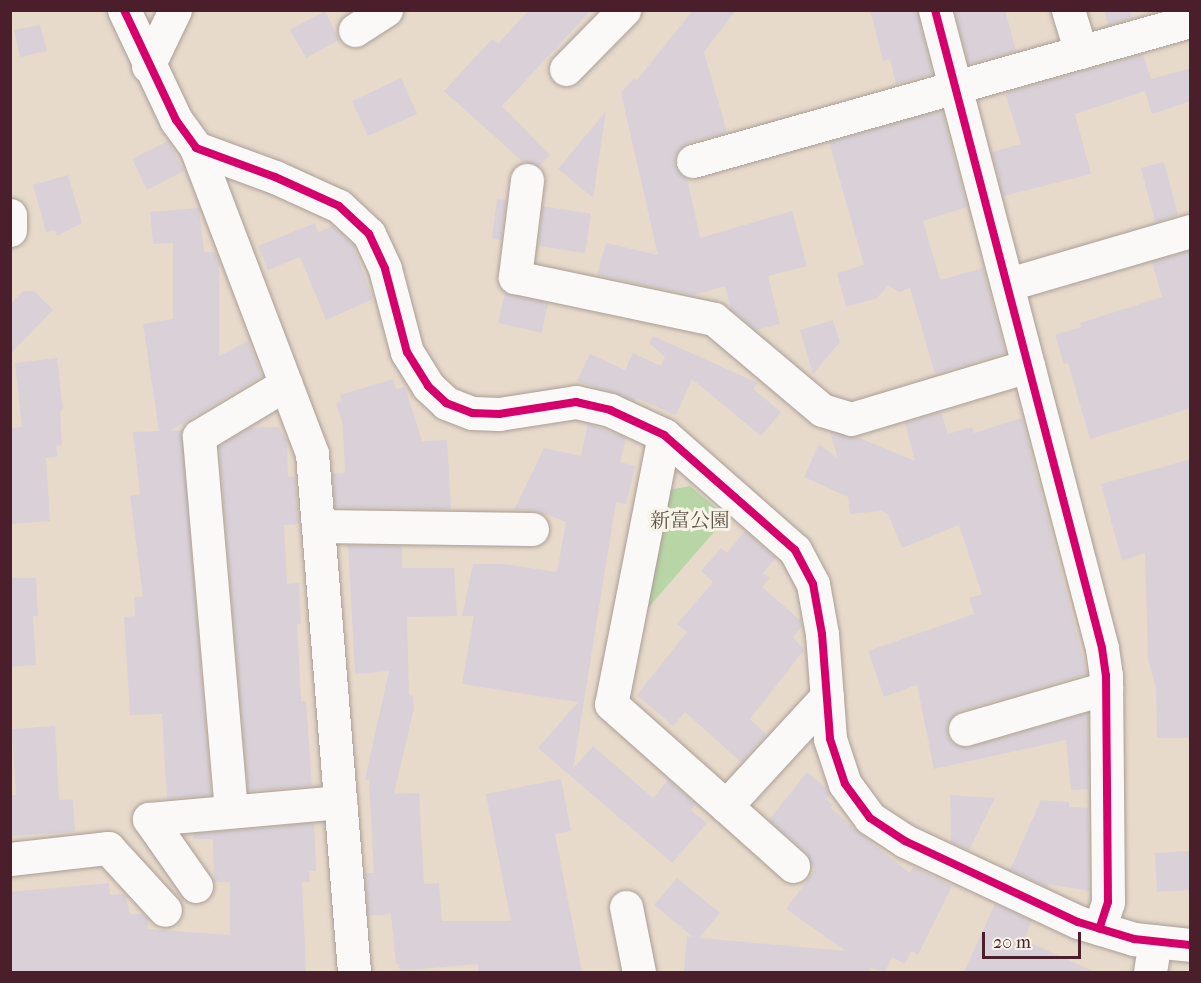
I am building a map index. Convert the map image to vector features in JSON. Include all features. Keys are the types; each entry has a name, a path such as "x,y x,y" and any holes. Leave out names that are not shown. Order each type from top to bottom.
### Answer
{"street":[{"path":"124,10 148,66 176,120 196,148 312,454 354,972"},
{"path":"148,66 175,10"},
{"path":"355,30 386,10"},
{"path":"566,69 624,10"},
{"path":"935,10 1009,284 1028,366 1102,648 1106,688 1108,902 1099,928"},
{"path":"1068,10 1081,52"},
{"path":"693,161 1191,21"},
{"path":"196,148 275,177 339,206 369,234 385,268 407,352 428,386 446,403 472,413 499,414 576,402 610,410 664,435 795,550 813,584 830,739 845,784 870,818 905,841 1099,928 1152,957 1191,945"},
{"path":"527,180 515,277 714,319 822,410 850,419 1028,366"},
{"path":"10,215 10,230"},
{"path":"1009,284 1191,231"},
{"path":"231,812 200,436 286,384"},
{"path":"664,435 611,704 793,866"},
{"path":"318,526 532,529"},
{"path":"965,729 1106,688"},
{"path":"726,806 827,696"},
{"path":"196,886 149,819 340,802"},
{"path":"10,859 108,848 165,910"},
{"path":"626,907 639,972"}],"green space":[{"name":"新富公園","path":"690,486 727,517 648,608 669,490"}],"building":[{"path":"529,10 591,10 502,106 550,155 539,166 523,162 444,91 492,39 498,44"},
{"path":"693,10 736,10 704,52 727,132 687,143 675,157 675,167 687,178 700,238 792,211 807,266 768,276 780,324 756,330 731,309 725,286 693,295 597,275 606,243 658,255 621,93 634,78 637,80"},
{"path":"870,10 917,10 932,74 896,84 890,59 883,61"},
{"path":"955,10 1005,10 1016,51 968,64"},
{"path":"1104,10 1130,10 1132,18 1108,25"},
{"path":"325,11 339,40 306,58 290,30"},
{"path":"40,25 47,51 20,57 14,30"},
{"path":"1143,54 1151,79 1191,68 1191,101 1152,114 1145,91 1075,114 1091,174 1003,196 992,152 1021,144 1005,93"},
{"path":"401,78 417,114 368,136 352,101"},
{"path":"942,110 967,207 923,221 940,280 983,268 1005,353 935,374 910,288 899,292 888,285 877,298 846,307 837,273 864,265 829,142"},
{"path":"606,111 593,198 558,169"},
{"path":"168,141 184,171 147,190 132,159"},
{"path":"1164,162 1178,215 1155,222 1141,168"},
{"path":"68,175 82,223 57,236 55,230 46,232 33,185"},
{"path":"497,199 506,200 501,240 492,238"},
{"path":"543,206 591,214 585,253 538,246"},
{"path":"199,208 204,252 215,252 219,262 219,356 248,341 262,376 170,431 182,430 211,795 167,799 162,714 130,715 124,617 135,616 134,597 143,597 130,496 140,494 133,432 159,431 143,324 173,319 173,243 153,244 150,212"},
{"path":"315,223 318,232 333,226 353,245 373,299 326,320 300,257 268,270 258,246"},
{"path":"1191,250 1191,408 1090,439 1068,363 1064,364 1055,335 1081,327 1080,323 1162,297 1152,262"},
{"path":"23,291 34,291 53,310 10,354 10,305"},
{"path":"505,293 548,303 542,333 498,323"},
{"path":"833,320 840,342 813,374 800,330"},
{"path":"653,336 758,383 753,389 781,412 761,436 692,379 676,415 636,398 635,401 577,381 590,354 625,370 633,353 661,366 665,357 649,343"},
{"path":"57,358 63,410 60,411 62,445 56,446 57,457 46,458 50,521 10,524 10,428 22,427 15,363"},
{"path":"393,379 396,389 405,387 422,441 447,440 451,509 335,507 332,474 345,473 343,425 336,403 342,402 340,395"},
{"path":"941,412 948,434 972,427 974,433 1022,418 1087,674 959,711 947,724 947,735 952,743 970,747 1088,713 1088,789 1071,790 1066,740 934,769 917,685 884,697 868,651 974,614 969,598 982,594 959,525 902,548 888,514 881,511 850,514 848,497 804,477 819,444 838,459 830,432 857,437 915,461 905,423"},
{"path":"588,424 626,438 620,462 635,466 626,504 616,502 573,769 593,746 653,798 668,780 696,804 691,810 707,823 672,863 538,748 578,702 462,684 474,616 462,616 473,564 505,564 557,572 566,522 533,510 514,510 544,448 581,456"},
{"path":"278,427 287,440 288,477 295,476 299,524 284,525 287,584 299,583 301,624 297,624 301,701 306,701 312,786 248,791 219,446 249,428"},
{"path":"1191,459 1191,738 1157,738 1156,688 1148,659 1145,553 1122,561 1101,484"},
{"path":"745,531 776,558 763,573 770,578 762,587 800,620 802,626 793,637 804,650 750,719 766,734 741,762 685,712 673,726 637,695 687,632 677,624 713,582 701,571 721,548 727,553"},
{"path":"348,545 402,546 402,568 454,568 457,616 407,617 409,695 413,696 414,708 394,794 419,793 424,884 439,883 442,921 511,921 486,794 561,779 571,831 555,834 582,972 478,972 478,964 400,971 399,964 396,964 391,914 368,916 365,873 374,873 369,780 365,779 389,671 355,674"},
{"path":"10,578 36,578 38,616 33,616 36,665 10,667"},
{"path":"55,726 59,800 73,799 75,832 10,836 10,795 16,795 12,729"},
{"path":"807,772 827,789 830,795 826,799 833,805 831,808 860,834 910,873 913,867 952,886 918,955 911,951 905,964 892,957 885,972 870,968 870,972 684,972 687,936 693,937 654,905 677,878 720,913 699,938 846,951 786,909 815,870 806,852 769,820"},
{"path":"950,795 995,798 969,850 951,842"},
{"path":"1041,800 1069,802 1069,807 1088,808 1089,891 1049,884 1047,887 1010,870"},
{"path":"314,823 316,871 309,871 310,882 302,882 306,972 10,972 10,892 109,883 110,895 125,894 130,914 143,914 148,919 148,929 230,935 230,882 214,882 213,839 194,839 194,834"},
{"path":"1191,851 1191,890 1157,892 1155,853"},
{"path":"995,904 1032,921 1024,940 1095,972 964,972"}],"cycle path":[{"path":"124,10 176,120 196,148 275,177 339,206 369,234 385,269 407,352 428,386 446,403 472,413 499,414 576,402 610,410 664,435 795,550 813,584 822,634 830,739 845,784 870,818 905,841 1078,922 1134,939 1190,945"},
{"path":"935,10 1102,648 1106,675 1108,902 1099,929"}]}
